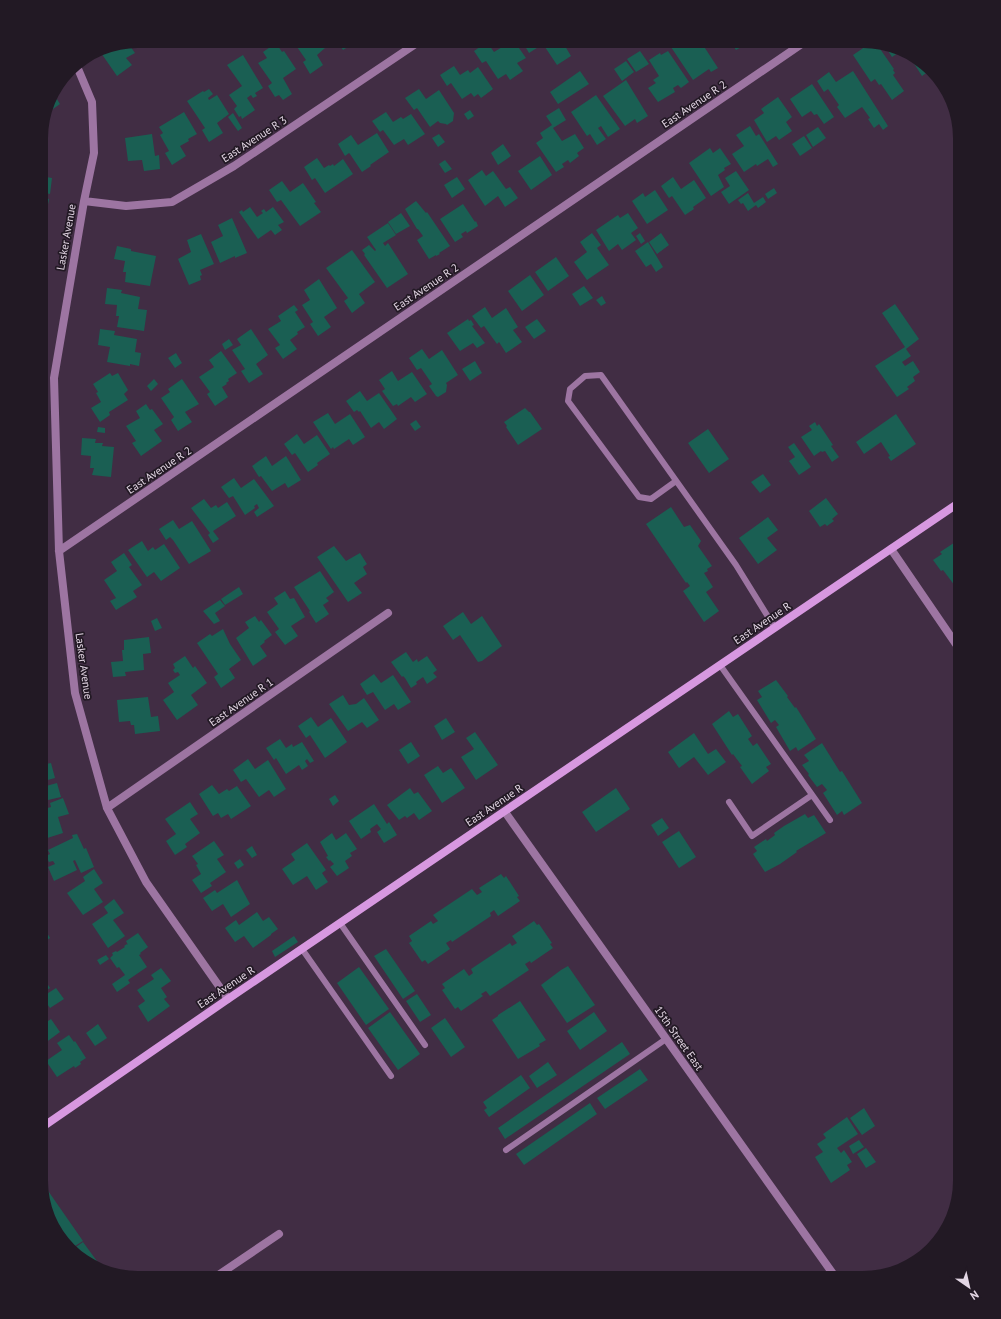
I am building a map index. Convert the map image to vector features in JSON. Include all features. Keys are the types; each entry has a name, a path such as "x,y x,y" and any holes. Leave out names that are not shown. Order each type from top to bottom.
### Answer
{"main road":[{"name":"East Avenue R","path":"48,1121 953,507"}],"street":[{"name":"East Avenue R 3","path":"84,201 126,206 172,202 234,166 410,48"},
{"name":"East Avenue R 2","path":"59,551 796,48"},
{"name":"Lasker Avenue","path":"79,70 92,102 94,153 84,201 54,378 59,551 74,693 107,808 146,882 228,999"},
{"path":"890,549 953,640"},
{"name":"East Avenue R 1","path":"107,808 388,613"},
{"name":"15th Street East","path":"505,812 831,1271"},
{"path":"224,1271 279,1234"}],"lane":[{"path":"676,481 651,498 639,497 568,401 570,389 585,376 601,375 736,565 775,628"},
{"path":"720,665 830,820"},
{"path":"729,802 752,836 812,795"},
{"path":"340,923 425,1046"},
{"path":"302,949 391,1076"},
{"path":"506,1150 666,1040"}],"building":[{"path":"269,48 279,48 282,52 284,51 296,69 283,78 292,94 283,100 279,95 275,97 268,86 272,83 258,63 267,58 263,52"},
{"path":"298,48 325,48 317,55 323,65 310,74 303,62 306,60"},
{"path":"478,48 491,48 494,52 501,48 519,48 526,58 517,63 523,71 510,80 506,74 498,79 486,61 482,63 474,51"},
{"path":"526,48 537,48 529,53"},
{"path":"546,48 566,48 571,56 557,65"},
{"path":"672,48 705,48 718,68 711,72 709,69 693,80"},
{"path":"863,48 881,50 894,69 893,70 895,73 893,75 904,91 892,100 881,84 879,85 875,79 871,82 853,55"},
{"path":"132,49 135,53 126,58 132,65 117,76 103,56 115,51"},
{"path":"640,51 649,64 636,72 627,59"},
{"path":"668,51 689,82 681,88 678,85 673,88 675,92 658,102 648,88 656,83 653,80 659,76 649,60 660,53 661,55"},
{"path":"889,52 896,54 892,57"},
{"path":"243,55 263,88 255,93 257,96 253,98 251,95 247,98 255,110 242,119 234,109 237,106 229,95 242,86 227,65"},
{"path":"626,61 634,72 622,81 614,69"},
{"path":"915,65 925,74 922,76"},
{"path":"454,66 460,75 468,70 470,73 478,67 493,89 481,98 478,94 474,97 471,93 462,99 451,83 447,86 440,75"},
{"path":"580,71 589,84 558,104 550,92"},
{"path":"853,71 888,126 883,130 879,124 874,128 868,119 870,118 862,107 845,118 837,107 839,105 828,89 824,92 817,81 829,72 836,82"},
{"path":"626,80 648,116 637,123 635,119 625,126 603,96"},
{"path":"812,84 834,117 824,124 817,114 814,115 811,111 802,117 790,99"},
{"path":"209,89 213,94 208,98 209,100 217,95 229,114 217,123 223,133 209,142 202,130 205,128 187,101"},
{"path":"419,89 426,99 439,90 454,113 453,121 447,125 438,121 430,127 417,108 414,110 405,98"},
{"path":"596,95 620,129 608,137 601,126 598,128 606,139 597,145 590,134 587,136 571,112"},
{"path":"778,97 792,117 786,122 792,131 779,140 776,136 767,142 754,120 764,113 761,109"},
{"path":"57,99 60,104 53,109"},
{"path":"559,108 566,120 553,128 562,141 575,134 584,148 577,153 579,156 570,163 568,160 562,164 564,167 556,172 536,143 543,138 540,133 552,125 546,116"},
{"path":"470,110 474,116 468,120 464,114"},
{"path":"184,112 197,134 180,146 186,156 172,165 165,153 169,151 160,135 163,133 159,127"},
{"path":"386,112 393,122 401,117 403,119 411,114 425,134 408,145 404,139 394,145 383,130 380,132 372,121"},
{"path":"233,113 242,128 238,131 228,117"},
{"path":"750,126 756,136 759,134 778,164 773,167 768,159 757,166 756,164 744,172 732,154 744,146 736,135"},
{"path":"818,127 826,138 813,147 806,135"},
{"path":"377,133 389,152 362,172 350,154 349,153 345,156 338,144 351,135 358,145"},
{"path":"152,134 155,156 159,155 160,169 144,171 142,160 128,161 125,138"},
{"path":"439,134 445,142 438,147 432,138"},
{"path":"804,136 812,148 800,156 792,144"},
{"path":"503,144 511,156 498,165 491,153"},
{"path":"710,148 713,153 720,148 731,164 724,168 725,170 718,175 724,187 711,196 689,163"},
{"path":"540,156 552,175 531,190 518,171"},
{"path":"317,158 324,168 333,164 334,166 343,159 353,174 325,193 315,178 312,180 304,167"},
{"path":"445,160 452,169 445,173 439,164"},
{"path":"482,170 486,176 493,171 506,189 510,187 518,198 505,207 498,196 485,206 468,180"},
{"path":"736,171 749,190 729,204 721,192 730,186 725,178"},
{"path":"48,177 52,178 50,194 48,194"},
{"path":"457,177 465,189 452,198 444,185"},
{"path":"673,177 681,189 694,180 706,198 685,215 672,196 669,198 661,186"},
{"path":"282,181 290,192 303,183 316,202 314,203 321,212 300,226 281,200 277,202 269,190"},
{"path":"774,188 777,193 768,199 765,194"},
{"path":"655,190 668,210 647,224 632,201 643,193 645,197"},
{"path":"748,193 754,203 763,197 766,202 758,208 756,205 748,211 743,203 741,204 738,200"},
{"path":"416,201 426,213 427,212 450,246 439,253 440,254 429,259 417,240 423,236 405,209"},
{"path":"463,204 478,226 467,233 466,231 461,234 463,237 455,242 440,219"},
{"path":"250,207 257,217 263,213 261,211 264,209 266,212 273,207 284,222 278,225 282,230 275,235 271,230 258,239 239,212 242,210 243,212"},
{"path":"401,213 410,226 396,234 388,222"},
{"path":"628,213 638,228 631,233 636,240 622,250 618,244 609,251 596,230 618,215 620,218"},
{"path":"232,218 247,253 235,258 235,256 220,263 211,242 223,236 218,225"},
{"path":"388,223 396,235 383,243 385,246 388,243 408,274 387,288 362,250 369,245 375,251 376,250 367,237"},
{"path":"592,233 601,245 597,248 609,265 587,280 574,262 587,252 580,242"},
{"path":"640,233 645,241 641,244 636,236"},
{"path":"661,233 669,245 657,254 649,242"},
{"path":"201,234 214,264 200,270 202,275 200,276 201,280 189,285 178,259 191,252 187,240"},
{"path":"648,242 663,267 656,272 651,264 646,267 635,251"},
{"path":"117,246 131,249 131,251 156,256 150,286 125,282 126,272 123,272 125,261 114,259"},
{"path":"352,250 375,282 359,294 365,303 352,313 344,301 348,298 326,268"},
{"path":"556,257 569,276 548,291 535,272"},
{"path":"530,275 544,295 522,311 508,291"},
{"path":"319,279 337,308 324,317 331,327 318,336 310,324 313,322 302,305 310,300 304,290"},
{"path":"584,286 593,298 580,306 572,294"},
{"path":"107,288 122,290 121,293 140,297 138,309 147,310 144,331 117,327 119,316 116,316 117,305 105,304"},
{"path":"602,296 606,303 601,306 596,300"},
{"path":"895,304 919,339 906,349 911,356 902,362 905,366 913,361 920,372 913,377 915,381 907,387 909,389 897,397 875,366 905,347 882,313"},
{"path":"294,305 298,310 295,312 305,327 297,332 298,334 290,340 297,349 283,359 275,348 280,345 268,329 281,321 278,316"},
{"path":"485,307 492,318 506,308 518,327 513,330 522,342 506,353 499,342 497,344 484,326 481,328 472,316"},
{"path":"468,319 469,321 471,320 474,325 472,326 485,343 477,348 473,343 460,351 447,333"},
{"path":"537,319 546,331 534,339 525,327"},
{"path":"100,329 115,331 114,335 137,339 135,352 141,353 139,366 107,362 110,347 98,345"},
{"path":"251,329 268,355 256,364 263,374 249,383 241,371 245,369 232,350 241,345 237,339"},
{"path":"229,339 233,345 225,350 222,344"},
{"path":"422,349 429,359 442,350 458,375 446,383 446,392 438,397 429,386 432,384 421,368 417,370 409,358"},
{"path":"221,351 237,373 228,379 229,381 226,383 227,384 222,387 228,397 215,406 207,394 210,392 199,377 214,367 209,360"},
{"path":"176,353 182,363 175,368 168,358"},
{"path":"475,361 482,373 470,381 462,369"},
{"path":"392,371 398,381 412,372 427,394 415,402 411,397 398,406 397,404 393,406 382,391 385,389 379,380"},
{"path":"110,373 112,376 118,373 128,390 124,394 128,400 109,412 110,415 100,422 91,408 101,402 96,393 98,392 93,384"},
{"path":"154,379 158,384 151,391 147,386"},
{"path":"182,379 199,404 185,412 192,422 178,431 171,420 174,417 161,398 170,392 168,389"},
{"path":"360,391 367,401 379,393 397,419 384,429 379,422 371,428 360,411 359,412 357,410 354,412 346,401"},
{"path":"146,404 150,410 152,409 163,424 154,430 162,441 141,456 132,443 136,441 126,426 140,418 136,411"},
{"path":"525,408 530,412 542,429 518,445 504,422"},
{"path":"328,413 335,424 350,414 365,437 353,445 349,439 334,449 333,447 331,449 313,422"},
{"path":"896,414 916,444 891,461 888,457 890,456 881,442 864,454 856,442"},
{"path":"416,420 421,427 415,431 410,424"},
{"path":"815,422 817,426 819,424 839,457 832,462 825,451 821,451 814,456 801,437 812,430 809,426"},
{"path":"98,427 105,428 105,433 97,432"},
{"path":"708,429 729,459 709,473 688,443"},
{"path":"297,434 304,444 317,435 330,454 317,463 318,465 308,472 295,453 292,455 284,444"},
{"path":"82,438 96,439 95,443 103,443 102,446 114,447 111,477 92,475 94,468 90,468 91,456 81,455"},
{"path":"794,443 811,467 799,475 789,461 795,457 788,447"},
{"path":"266,456 272,466 286,456 301,480 288,488 285,483 272,491 261,476 259,477 252,466"},
{"path":"763,474 771,485 760,493 751,482"},
{"path":"234,478 241,488 254,479 274,506 257,517 254,512 259,508 257,504 254,506 255,508 245,515 233,496 229,498 221,487"},
{"path":"826,498 838,514 832,519 834,521 827,526 825,524 820,527 809,511"},
{"path":"204,499 211,508 216,505 218,508 227,502 236,516 213,531 219,539 213,543 208,535 210,533 191,508"},
{"path":"671,507 684,527 690,525 701,541 698,546 712,566 704,573 713,587 706,592 719,611 704,622 683,591 690,586 687,582 686,583 646,524"},
{"path":"768,517 778,530 767,538 777,550 758,564 739,538"},
{"path":"173,520 179,529 192,521 211,551 189,564 173,540 170,537 166,540 159,529"},
{"path":"142,541 148,551 153,547 155,550 164,544 180,568 161,581 154,572 147,577 128,550"},
{"path":"953,544 953,583 933,560 942,554 940,552"},
{"path":"334,546 346,561 360,553 367,564 363,567 367,574 354,583 362,593 348,602 317,557"},
{"path":"124,553 132,565 129,567 142,585 133,591 137,597 116,610 110,601 116,598 104,580 117,571 111,562"},
{"path":"320,571 334,592 326,598 329,601 323,605 329,614 316,623 294,587"},
{"path":"239,587 243,594 225,605 221,599"},
{"path":"285,591 290,599 294,598 305,617 291,626 298,636 285,645 275,632 279,629 267,612 278,604 274,598"},
{"path":"220,600 225,606 215,613 220,621 214,624 203,611"},
{"path":"463,612 471,624 482,616 502,646 482,661 478,662 460,635 453,640 443,626"},
{"path":"255,616 259,622 261,620 272,635 260,646 267,656 253,666 236,638 249,628 245,622"},
{"path":"157,618 162,628 155,631 151,621"},
{"path":"223,629 230,644 241,660 229,669 235,678 221,688 214,677 218,674 197,643 210,634 212,636"},
{"path":"149,637 151,653 143,654 144,670 125,672 126,676 113,677 111,662 123,661 122,650 124,650 124,640"},
{"path":"406,652 413,662 417,659 418,662 427,656 437,670 433,673 437,677 427,684 423,677 411,688 405,678 403,676 402,677 391,662"},
{"path":"185,656 193,668 195,666 207,683 191,695 198,705 177,720 163,700 174,692 168,683 180,675 178,672 175,673 173,670 175,668 173,664"},
{"path":"374,674 381,683 393,675 411,702 398,710 394,704 385,710 373,692 367,695 360,684"},
{"path":"776,680 795,708 796,707 816,739 798,751 796,747 790,751 776,727 779,725 775,720 771,723 757,700 762,697 758,691"},
{"path":"343,695 349,705 356,704 364,698 379,720 367,728 362,722 348,731 329,704"},
{"path":"148,697 151,717 158,716 160,731 135,734 134,725 131,725 130,721 119,722 117,700"},
{"path":"729,711 733,717 738,714 752,736 748,739 753,746 757,743 771,764 766,767 769,771 752,784 740,767 742,766 733,754 732,755 712,724"},
{"path":"311,717 318,727 331,718 347,742 325,758 310,735 306,738 298,726"},
{"path":"446,718 455,732 442,740 434,726"},
{"path":"475,732 498,765 476,780 461,757 474,749 466,738"},
{"path":"694,733 708,754 716,749 726,762 708,775 694,757 679,768 668,752"},
{"path":"280,739 286,748 292,744 293,747 302,742 314,761 310,763 307,759 305,761 308,766 302,770 299,765 286,774 276,758 274,760 266,748"},
{"path":"411,742 420,756 408,764 399,750"},
{"path":"822,743 862,803 844,815 842,811 837,815 823,793 827,790 822,784 817,787 802,765 809,761 804,755"},
{"path":"248,759 255,769 268,760 286,789 274,797 269,790 259,797 246,779 241,782 233,770"},
{"path":"51,763 55,778 48,780 48,764"},
{"path":"438,766 443,773 451,768 465,788 442,803 424,775"},
{"path":"57,783 61,797 48,800 48,785"},
{"path":"212,785 219,794 227,789 229,791 237,786 251,806 231,819 228,814 221,818 218,813 213,816 199,794"},
{"path":"410,788 414,794 418,792 432,811 419,820 414,813 407,818 405,816 399,820 387,805"},
{"path":"616,788 630,809 596,832 582,812"},
{"path":"335,795 339,801 333,806 329,799"},
{"path":"63,798 69,814 58,817 63,833 48,838 48,808 51,807 50,803"},
{"path":"190,802 198,814 190,819 200,833 185,844 187,847 175,855 166,841 176,834 165,819"},
{"path":"374,804 387,824 389,822 397,835 384,843 377,832 381,829 377,824 370,829 371,832 361,839 349,821"},
{"path":"805,814 808,818 814,815 826,833 796,851 797,852 780,864 765,872 753,854 757,851 754,847 766,839 767,841 775,835 774,833"},
{"path":"662,818 669,828 658,836 651,825"},
{"path":"679,831 696,857 679,868 662,842"},
{"path":"332,833 336,840 346,833 357,849 350,853 352,856 345,861 349,868 337,876 330,867 334,864 326,857 328,856 320,842"},
{"path":"77,834 84,849 86,848 94,867 81,873 75,860 73,861 77,870 54,881 48,867 55,864 53,861 49,862 48,860 48,855 50,854 48,850 73,838 72,835"},
{"path":"214,841 224,855 217,859 226,872 210,883 212,886 201,893 192,880 201,874 196,865 198,864 192,856"},
{"path":"307,843 326,870 322,873 328,882 316,890 307,876 293,885 282,869 295,860 291,854"},
{"path":"252,846 257,855 252,858 246,850"},
{"path":"240,859 244,865 238,869 234,863"},
{"path":"94,869 103,883 94,889 103,902 83,915 67,893 85,881 83,877"},
{"path":"501,874 504,878 506,876 519,896 517,897 520,901 498,916 494,910 490,913 491,916 452,942 451,940 446,943 450,949 428,964 425,960 422,962 409,943 412,941 409,936 431,921 433,924 438,921 433,915 472,889 477,895 482,892 479,888"},
{"path":"237,880 250,904 231,917 223,904 212,911 203,898 215,890 217,893"},
{"path":"114,899 124,913 113,920 125,936 108,948 92,924 108,913 104,907"},
{"path":"257,912 263,921 269,917 278,929 253,948 244,936 235,942 225,928 236,920 239,925"},
{"path":"534,921 537,925 539,924 552,943 550,944 553,948 531,963 530,961 525,964 529,970 490,996 486,991 481,994 483,996 461,1011 458,1007 455,1009 442,990 445,988 442,984 464,969 469,976 473,973 471,969 510,943 512,946 517,943 512,936"},
{"path":"138,933 148,947 139,955 147,967 128,980 130,983 117,992 112,984 125,975 119,967 117,968 110,958 113,955 112,953 117,952 127,944 128,945 126,941"},
{"path":"294,936 298,942 275,957 272,951"},
{"path":"386,949 415,991 403,999 374,956"},
{"path":"106,955 109,959 100,965 97,960"},
{"path":"568,966 595,1005 567,1023 541,985"},
{"path":"359,967 389,1009 366,1025 337,983"},
{"path":"161,968 171,981 161,988 167,997 164,999 170,1006 148,1022 138,1006 145,1001 137,990 154,979 151,975"},
{"path":"56,988 64,999 50,1008 48,1005 48,993"},
{"path":"417,994 431,1015 420,1022 406,1001"},
{"path":"520,1001 546,1040 539,1044 540,1046 518,1059 492,1020"},
{"path":"390,1012 420,1054 398,1070 368,1028"},
{"path":"594,1012 607,1031 580,1050 567,1031"},
{"path":"445,1018 465,1047 451,1057 431,1028"},
{"path":"51,1019 60,1032 48,1041 48,1021"},
{"path":"98,1024 107,1038 95,1046 86,1033"},
{"path":"69,1035 74,1042 75,1041 86,1058 75,1068 74,1066 57,1077 48,1064 48,1060 62,1050 57,1043"},
{"path":"622,1042 630,1054 505,1139 498,1128"},
{"path":"548,1062 557,1075 537,1088 529,1076"},
{"path":"640,1069 648,1080 605,1109 597,1098"},
{"path":"521,1075 530,1088 489,1117 484,1110 487,1108 483,1102"},
{"path":"590,1103 597,1114 524,1165 516,1154"},
{"path":"864,1108 875,1126 862,1135 850,1118"},
{"path":"847,1117 858,1134 837,1148 841,1153 844,1150 852,1162 847,1165 850,1170 831,1183 815,1157 823,1152 817,1144 826,1138 823,1134"},
{"path":"859,1140 864,1147 853,1154 849,1146"},
{"path":"866,1148 876,1162 866,1168 857,1154"},
{"path":"49,1192 83,1241 76,1246 63,1231 51,1204"},
{"path":"83,1242 97,1262 88,1256 77,1247"}]}
